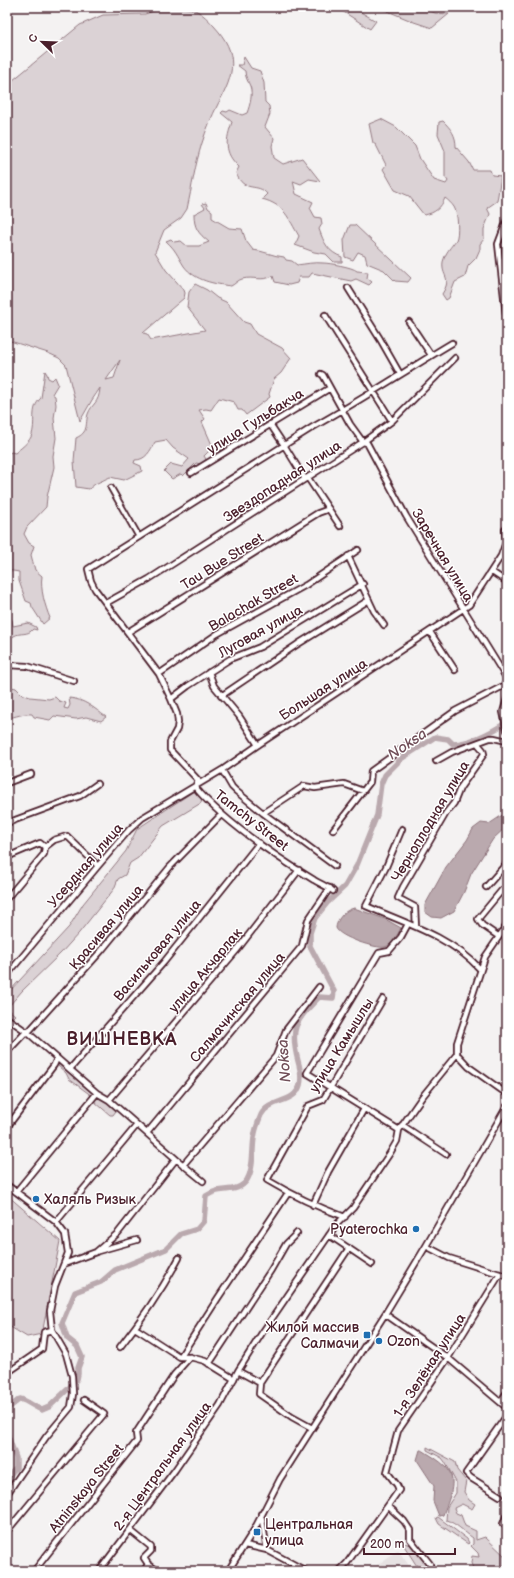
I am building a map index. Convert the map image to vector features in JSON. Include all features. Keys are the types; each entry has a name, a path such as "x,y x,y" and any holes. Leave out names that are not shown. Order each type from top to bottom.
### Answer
{"street":[{"path":"507,220 498,244 507,324"},
{"path":"348,288 400,374"},
{"path":"325,315 392,421"},
{"path":"409,322 431,356"},
{"path":"111,488 139,536 284,445 452,343"},
{"name":"Звездопадная улица","path":"106,603 149,579 363,442 392,421 455,358"},
{"name":"Заречная улица","path":"321,374 323,375 350,424 363,442 366,443 406,516 507,680"},
{"name":"улица Гульбакча","path":"191,473 330,388"},
{"path":"270,424 340,526"},
{"name":"Tau Bue Street","path":"128,632 318,514 329,509"},
{"name":"Большая улица","path":"195,786 222,770 463,610 469,605 492,572 501,556 506,542 505,530"},
{"name":"Tamchy Street","path":"139,536 88,569 95,589 159,674 171,700 177,714 178,722 177,729 170,742 170,750 198,780 195,786 207,801 222,814 299,870 315,881 331,889"},
{"name":"Balachak Street","path":"159,674 217,634 306,585 358,550"},
{"path":"348,556 363,584 369,600 384,626"},
{"path":"492,572 507,582"},
{"name":"Луговая улица","path":"171,700 209,672 230,659 260,647 363,584"},
{"name":"Луговая улица","path":"221,696 298,644 369,600"},
{"path":"430,632 455,670"},
{"path":"7,665 27,666 74,681"},
{"path":"209,672 214,686 239,716 258,745"},
{"path":"333,830 370,782 371,771 455,711 507,684"},
{"path":"507,699 503,712 507,730"},
{"path":"436,761 452,752 494,738 507,741"},
{"name":"Черноплодная улица","path":"416,927 416,907 398,898 446,813 454,803 460,788 484,754 483,750 478,744"},
{"path":"222,770 232,787 263,813 335,866"},
{"path":"7,783 31,774"},
{"path":"7,822 80,796 97,784"},
{"path":"263,813 276,802 304,786 315,788 344,784 363,790"},
{"name":"Усердная улица","path":"7,975 135,823 170,800 195,786"},
{"name":"Красивая улица","path":"7,1052 24,1034 30,1030 102,950 170,868 222,814"},
{"path":"402,829 386,867 366,906 416,927 464,953 480,969"},
{"path":"44,847 54,840 67,836 98,866"},
{"name":"Васильковая улица","path":"70,1069 164,962 259,842"},
{"path":"7,857 40,843 44,847 44,854 7,898"},
{"path":"486,887 507,863"},
{"name":"улица Акчарлак","path":"109,1100 237,950 299,870"},
{"name":"Салмачинская улица","path":"147,1133 302,946 308,920 331,889"},
{"path":"498,936 482,926 478,920 502,890 507,889"},
{"path":"399,1130 364,1110 307,1073 379,953 389,952 401,937 408,924"},
{"path":"507,925 485,957 457,1043 457,1054 469,1067 507,1094"},
{"path":"183,1165 276,1056 286,1030 319,987"},
{"name":"улица Камышлы","path":"288,1193 267,1180 308,1106 323,1100 383,999"},
{"path":"7,1018 27,1032 97,1093 109,1100 176,1160 204,1181"},
{"name":"2-я Центральная улица","path":"99,1571 220,1405 238,1371 262,1333 336,1225 353,1208 386,1160 397,1141 399,1130 422,1097 457,1054"},
{"path":"7,1127 54,1066 57,1058"},
{"path":"16,1192 97,1093"},
{"path":"228,1571 245,1544 280,1479 385,1314 507,1106"},
{"path":"313,1205 328,1172 364,1110"},
{"path":"56,1222 137,1125"},
{"path":"402,1126 446,1154"},
{"path":"96,1252 118,1233 176,1160"},
{"path":"7,1185 56,1222 65,1234 67,1240 68,1253 55,1286 50,1311 52,1330 66,1354 72,1376 73,1394 71,1407 46,1437 7,1494"},
{"path":"180,1357 288,1193 313,1205 345,1217"},
{"path":"209,1364 271,1270 286,1244 297,1232"},
{"path":"329,1235 372,1264"},
{"path":"64,1264 96,1252 137,1240"},
{"path":"426,1246 449,1258 506,1276"},
{"path":"312,1428 292,1417 259,1394 260,1383 349,1248"},
{"path":"120,1347 168,1280 179,1258"},
{"name":"1-я Зелёная улица","path":"388,1506 399,1490 387,1472 398,1431 448,1358 500,1274"},
{"path":"385,1314 448,1358 507,1408"},
{"path":"135,1328 180,1357 190,1357 205,1362 234,1379"},
{"path":"7,1373 42,1349 44,1332 52,1330"},
{"name":"Atninskaya Street","path":"34,1571 137,1441 136,1433 174,1375 190,1357"},
{"path":"238,1371 260,1383"},
{"path":"500,1402 507,1392"},
{"path":"7,1531 104,1414 84,1400"},
{"path":"500,1496 471,1478 466,1473 507,1415"},
{"path":"339,1571 347,1563 388,1506 404,1521 410,1530 410,1539 430,1564 430,1571"},
{"path":"261,1514 267,1550"},
{"path":"507,1514 503,1524 507,1526"},
{"path":"130,1530 151,1547 151,1552 144,1558 148,1564 158,1571"},
{"path":"245,1544 267,1550 306,1571"},
{"path":"144,1571 148,1564"}],"shaded area":[{"path":"166,7 193,9 203,15 222,36 228,45 232,64 228,83 205,133 195,168 187,209 181,218 164,230 155,252 166,270 184,290 184,298 143,333 147,334 151,340 205,330 187,307 189,292 195,284 226,302 244,322 250,324 256,334 282,348 291,358 281,373 274,379 269,394 270,397 246,415 242,410 238,410 234,402 219,398 211,410 199,410 205,419 202,422 213,447 204,456 206,459 201,464 196,463 183,476 181,474 172,479 164,471 171,464 182,467 189,459 173,448 166,440 155,442 145,457 135,460 134,463 141,466 142,471 124,480 110,477 95,484 89,489 76,487 74,461 76,438 85,431 88,414 97,400 100,388 80,421 66,365 59,358 48,353 7,340 7,85 80,25 103,15 145,14","holes":["120,360 114,378 106,380"]},
{"path":"336,7 352,7 376,21 370,29"},
{"path":"378,7 421,7 435,13 449,14 432,28"},
{"path":"244,57 251,68 260,71 264,83 265,102 269,106 270,114 265,127 274,138 272,146 274,158 283,164 302,158 320,181 309,179 301,184 293,181 296,194 313,202 310,208 315,217 321,218 322,224 319,229 323,239 330,250 342,257 342,262 334,262 326,254 314,252 295,245 299,236 285,213 276,205 262,199 267,194 259,189 247,186 239,179 236,173 239,167 230,156 227,146 228,135 232,122 221,113 223,111 227,112 230,110 242,115 247,113 251,100 251,89 245,71 237,65 242,65"},
{"path":"381,119 396,127 415,146 420,159 434,180 446,184 448,181 445,177 445,151 438,134 439,122 443,121 452,132 456,147 469,162 473,170 490,170 492,175 501,176 497,201 487,208 490,214 484,229 484,239 480,244 480,249 476,258 468,266 465,277 455,282 449,298 446,300 442,294 447,284 443,262 456,240 458,233 458,224 454,207 445,198 442,205 437,210 424,215 409,196 395,190 383,169 386,165 376,145 373,143 369,124"},
{"path":"206,203 208,208 212,211 212,218 229,228 242,229 246,241 253,250 284,257 286,260 292,261 297,265 326,263 335,264 357,271 368,272 367,278 372,282 369,285 356,279 351,281 312,273 309,277 299,277 297,283 289,285 275,282 273,276 265,279 242,279 231,286 212,283 199,278 184,266 174,250 166,241 171,239 174,242 181,241 187,246 199,246 209,242 197,230 194,219 194,214 205,208 202,204"},
{"path":"350,225 355,225 411,278 408,282 395,281 384,270 367,263 365,255 358,252 353,260 345,257 344,240"},
{"path":"45,371 48,378 52,380 55,377 58,384 52,394 55,396 56,405 54,418 56,438 53,456 54,467 46,507 27,527 24,534 29,543 34,546 31,555 35,570 42,576 43,597 50,618 43,624 31,603 26,601 19,581 19,572 7,570 7,455 11,452 15,453 31,437 33,432 34,411 37,402 41,398"},
{"path":"9,616 12,620 13,626 28,623 36,627 37,630 33,629 29,632 14,636 9,641 7,640 7,617"},
{"path":"7,686 16,688 22,694 30,697 49,699 55,697 59,701 66,703 64,708 68,709 70,705 69,698 79,700 89,704 106,717 101,721 86,717 76,719 54,716 50,720 34,717 32,714 7,718"},
{"path":"194,791 199,792 202,797 201,803 163,826 138,858 130,863 125,875 118,879 114,889 79,933 9,1006 9,1010 15,1015 11,1019 7,1017 7,994 69,927 83,904 126,851 137,829"},
{"path":"507,812 507,826 493,839 471,874 454,911 441,918 432,917 425,912 425,905 446,867 467,840 473,829 481,823 489,824"},
{"path":"354,908 385,919 401,928 392,942 385,947 358,942 344,935 336,928 342,915"},
{"path":"60,1061 94,1093 92,1096 69,1079 66,1073 58,1066"},
{"path":"97,1095 116,1107 116,1111 113,1115 110,1115 95,1102 94,1099"},
{"path":"7,1195 60,1241 42,1334 27,1337 7,1325"},
{"path":"427,1447 455,1462 457,1470 466,1481 464,1492 469,1500 475,1504 472,1509 462,1504 454,1508 456,1513 461,1515 465,1526 476,1531 476,1540 485,1537 507,1558 507,1571 474,1571 471,1563 472,1556 479,1557 478,1553 471,1546 473,1544 473,1538 457,1525 446,1520 447,1507 456,1493 456,1482 442,1458 427,1450"},
{"path":"420,1450 437,1460 450,1472 452,1478 451,1491 443,1515 439,1516 433,1501 434,1486 417,1460"},
{"path":"438,1517 467,1539 469,1543 468,1544 439,1524 436,1518"},
{"path":"403,1544 414,1546 430,1569 429,1571 420,1571"},
{"path":"398,1550 413,1571 369,1571"}],"waterway":[{"name":"Noksa","path":"7,1409 20,1399 42,1410 49,1407 77,1379 78,1368 82,1357 77,1346 67,1338 62,1323 75,1292 101,1282 115,1270 166,1249 181,1234 197,1229 204,1221 206,1196 217,1191 237,1188 244,1184 247,1180 252,1165 254,1135 261,1115 270,1106 293,1095 300,1085 301,1079 294,1040 296,1025 305,1012 319,997 333,998 334,991 310,946 310,933 315,918 327,903 345,886 357,865 377,815 381,784 385,775 401,759 435,737 448,739 453,744 467,742 495,730 507,722"},
{"name":"Noksa","path":"7,1433 16,1458 16,1468 7,1478"}],"place":[{"name":"Халяль Ризык","path":"36,1199"},
{"name":"Pyaterochka","path":"416,1229"},
{"name":"Жилой массив Салмачи","path":"367,1335"},
{"name":"Ozon","path":"379,1341"},
{"name":"Центральная улица","path":"257,1532"}],"district":[{"name":"ВИШНЕВКА","path":"122,1039"}]}
